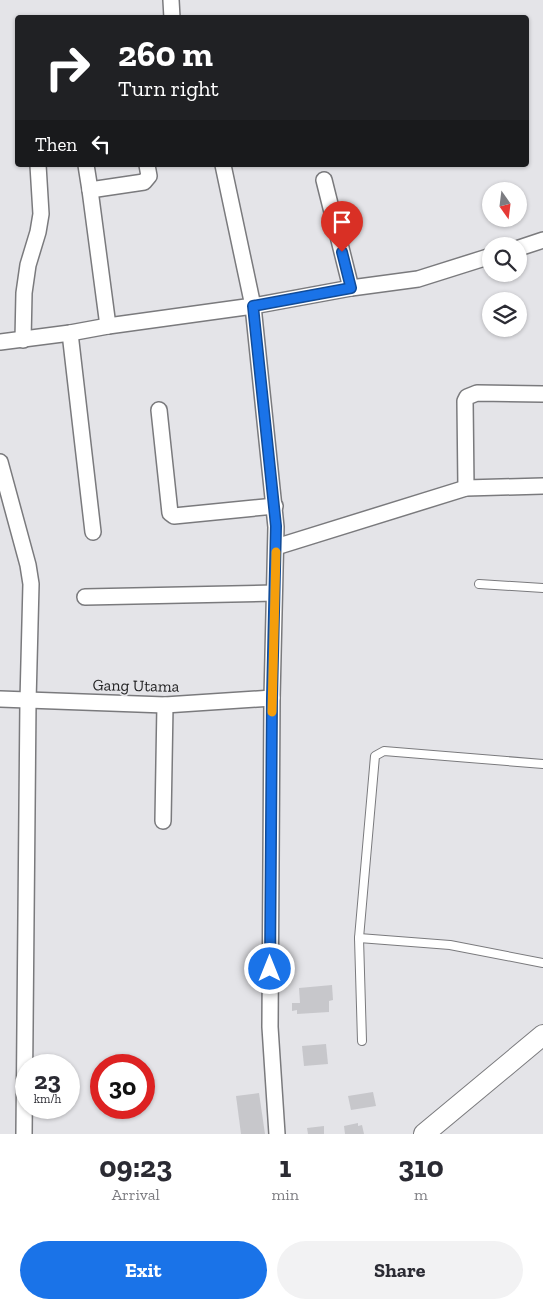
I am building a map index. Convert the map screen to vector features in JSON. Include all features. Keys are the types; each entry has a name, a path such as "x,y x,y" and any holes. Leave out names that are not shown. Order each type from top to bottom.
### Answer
{"main road":[{"path":"424,1134 543,1035"}],"street":[{"path":"171,0 172,15"},
{"path":"23,340 24,293 41,214 38,167"},
{"path":"86,167 108,326"},
{"path":"90,190 144,182 149,176 147,167"},
{"path":"223,167 253,306 275,506 270,1027 276,1134"},
{"path":"324,180 351,288"},
{"path":"527,245 543,240"},
{"path":"0,342 253,306 351,288 418,279 482,259"},
{"path":"70,333 93,532"},
{"path":"466,488 465,402 467,397 477,393 543,394"},
{"path":"159,410 170,513 174,516 275,506"},
{"path":"0,462 28,565 31,584 28,701 24,1134"},
{"path":"276,547 466,488 543,486"},
{"path":"85,597 274,593"},
{"name":"Gang Utama","path":"0,699 165,705 272,698"},
{"path":"163,821 165,705"}],"lane":[{"path":"480,584 543,588"},
{"path":"362,1041 359,938 375,756 384,751 543,764"},
{"path":"359,938 450,945 543,963"}],"building":[{"path":"332,985 333,1000 329,1001 329,1012 297,1014 297,1010 292,1011 292,1003 300,1003 299,988"},
{"path":"326,1044 328,1064 304,1066 302,1046"},
{"path":"373,1092 376,1106 351,1110 348,1096"},
{"path":"259,1093 265,1134 241,1134 236,1096"},
{"path":"358,1123 358,1126 362,1125 364,1134 345,1134 344,1126"},
{"path":"324,1126 324,1134 308,1134 307,1128"}],"slow traffic":[{"path":"272,712 276,552"}],"route":[{"path":"270,969 272,698 276,526 253,306 351,288 342,252"}]}
